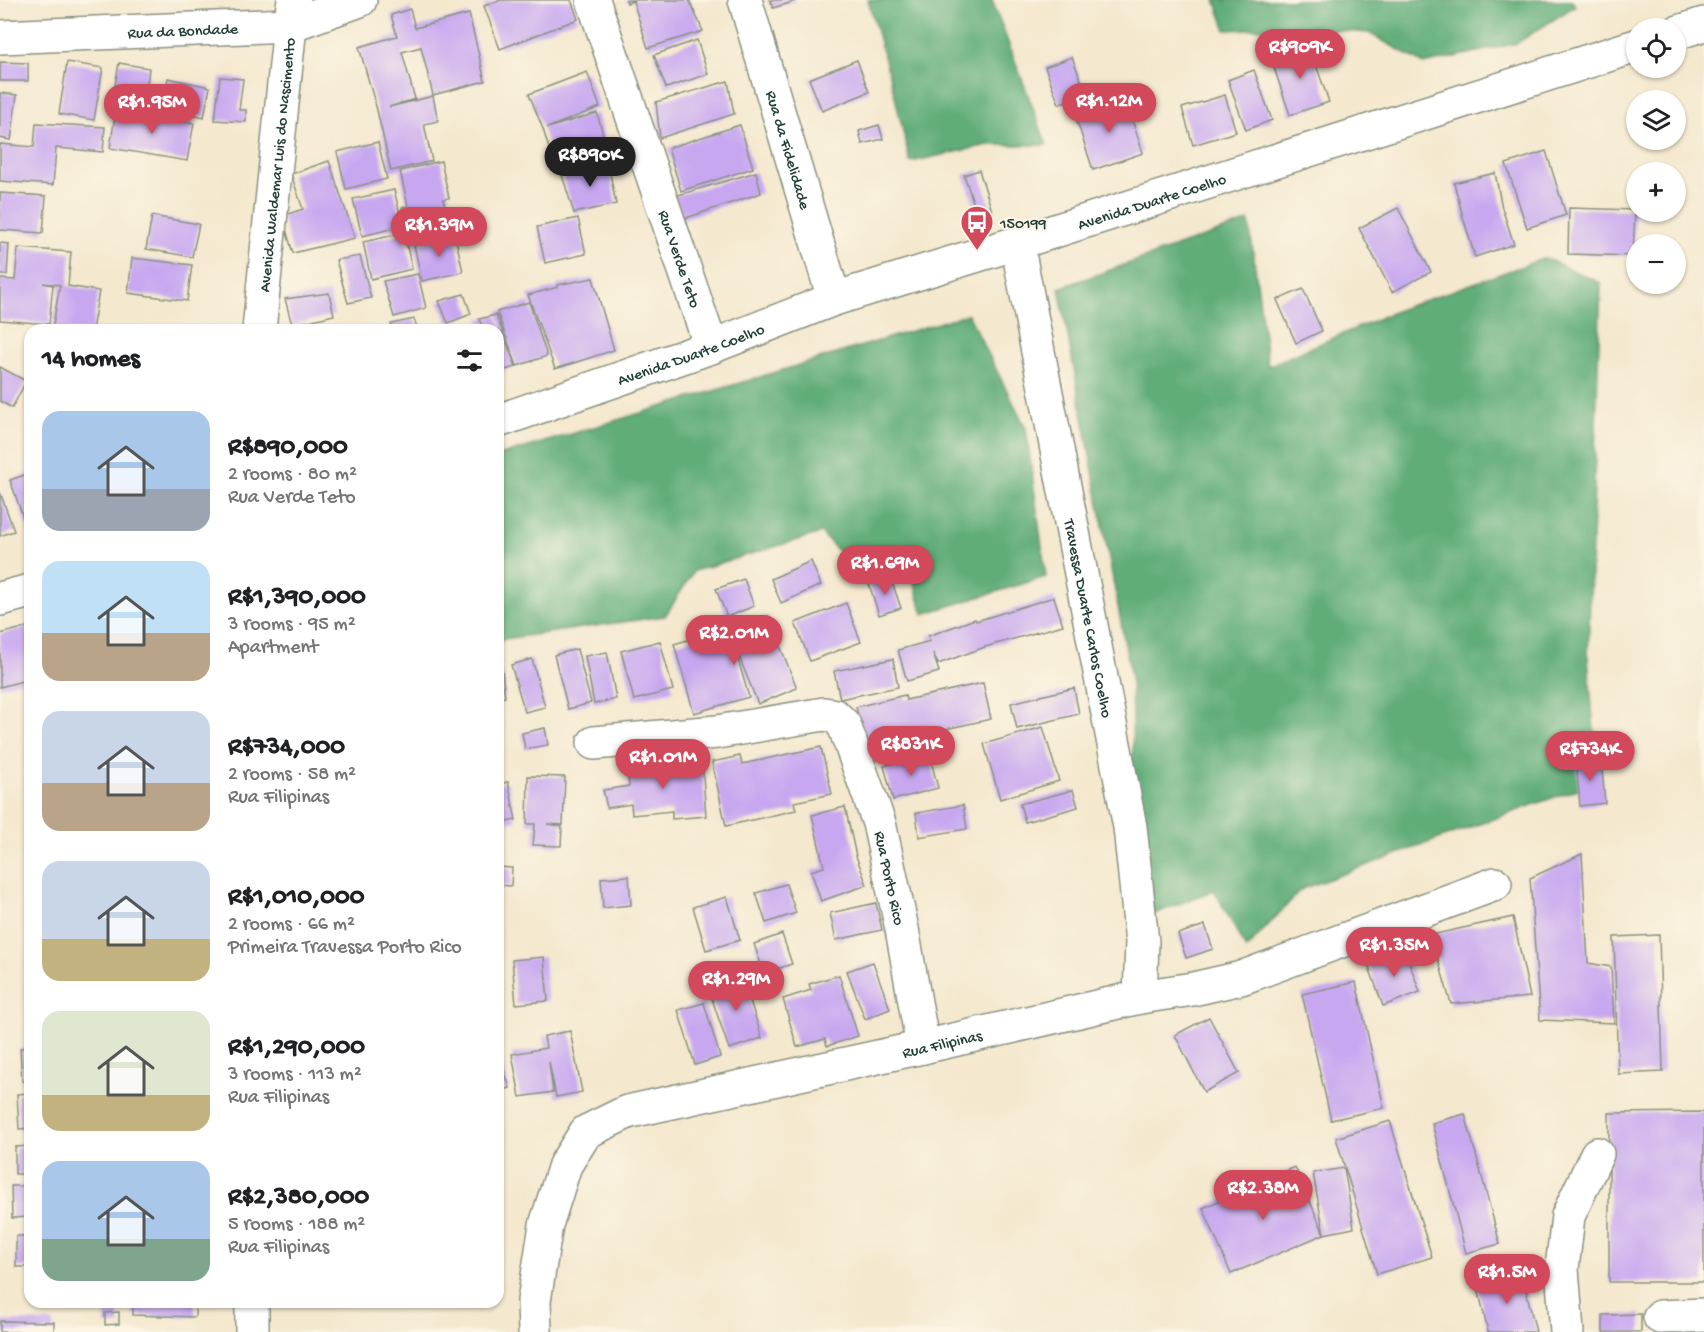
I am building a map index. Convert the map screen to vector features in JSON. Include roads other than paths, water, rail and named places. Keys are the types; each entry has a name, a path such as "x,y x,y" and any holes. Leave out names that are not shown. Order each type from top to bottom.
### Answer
{"street":[{"name":"Rua da Bondade","path":"0,37 292,12 360,0"},
{"name":"Rua Verde Teto","path":"593,0 711,347"},
{"name":"Rua da Fidelidade","path":"745,0 834,299"},
{"name":"Avenida Waldemar Luis do Nascimento","path":"260,324 292,12"},
{"path":"1686,30 1704,24"},
{"name":"Avenida Duarte Coelho","path":"504,419 711,347 834,299 1626,49"},
{"name":"Travessa Duarte Carlos Coelho","path":"1017,243 1130,826 1142,942 1140,997"},
{"path":"0,599 24,593"},
{"name":"Rua Porto Rico","path":"594,743 717,732 824,714 835,716 844,725 879,824 902,929 923,1047"},
{"name":"Rua Filipinas","path":"535,1332 534,1301 546,1225 565,1165 586,1132 627,1112 1140,997 1241,978 1495,884"},
{"path":"1567,1332 1562,1269 1568,1216 1597,1154"},
{"path":"252,1308 252,1332"},
{"path":"1660,1317 1704,1315"}],"place":[{"name":"150199","path":"977,251"}]}
